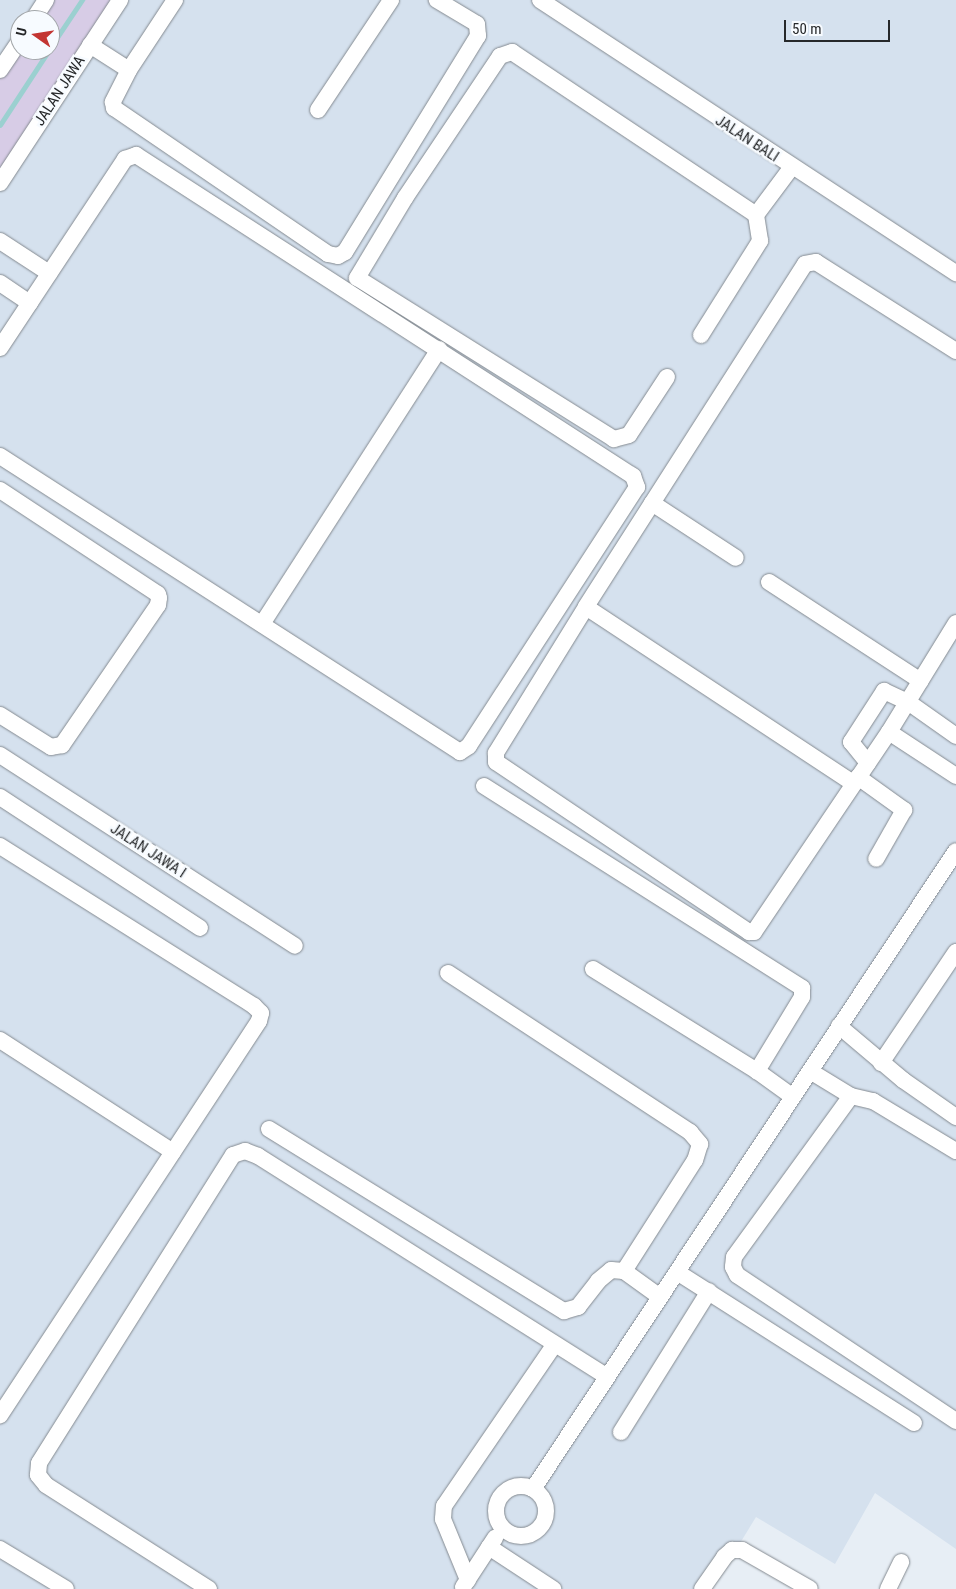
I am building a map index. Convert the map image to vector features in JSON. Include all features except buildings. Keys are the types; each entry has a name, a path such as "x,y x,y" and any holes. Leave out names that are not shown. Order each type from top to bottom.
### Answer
{"street":[{"name":"JALAN JAWA","path":"0,183 120,0"},
{"path":"175,0 129,70 113,102 118,114 328,254 338,256 345,252 478,36 477,24 437,0"},
{"path":"318,110 391,0"},
{"name":"JALAN BALI","path":"540,0 789,171 956,273"},
{"path":"90,45 129,70"},
{"path":"2,62 10,52"},
{"path":"667,378 629,435 614,439 359,280 356,275 410,190 506,53 512,52 756,216"},
{"path":"0,348 125,159 136,155 633,476 635,493 463,752 456,751 0,456"},
{"path":"701,335 760,241 756,216 789,171"},
{"path":"0,241 49,274"},
{"path":"956,351 816,262 805,264 586,607 496,753 496,762 749,932 758,927 889,732 956,623"},
{"path":"0,283 30,303"},
{"path":"262,624 439,349"},
{"path":"0,490 158,594 159,598 158,605 62,745 51,747 0,715"},
{"path":"652,503 736,558"},
{"path":"769,582 921,680"},
{"path":"586,607 904,810 876,859"},
{"path":"868,763 851,742 880,693 888,692 908,702 956,736"},
{"path":"889,732 956,776"},
{"name":"JALAN JAWA I","path":"0,755 296,946"},
{"path":"484,786 802,988 802,997 757,1071"},
{"path":"0,797 200,928"},
{"path":"0,846 254,1006 260,1013 259,1021 0,1414"},
{"path":"533,1489 956,851"},
{"path":"881,1063 956,952"},
{"path":"593,969 757,1071 793,1097"},
{"path":"448,973 690,1132 700,1144 695,1160 624,1270"},
{"path":"840,1026 881,1063 956,1117"},
{"path":"0,1040 173,1152"},
{"path":"810,1071 851,1096 873,1101 956,1151"},
{"path":"851,1096 734,1257 733,1266 737,1275 956,1421"},
{"path":"269,1129 564,1311 578,1308 598,1281 611,1270 624,1270 660,1297"},
{"path":"209,1589 46,1485 38,1475 39,1462 233,1155 245,1151 258,1156 607,1377"},
{"path":"677,1272 914,1423"},
{"path":"621,1432 709,1291"},
{"path":"465,1584 443,1519 444,1506 555,1344"},
{"path":"465,1584 502,1528 497,1508 503,1493 518,1486 533,1489 545,1502 544,1521 532,1534 523,1536 502,1528"},
{"path":"489,1547 554,1589"},
{"path":"0,1548 66,1589"},
{"path":"702,1589 724,1557 732,1550 742,1550 810,1589"},
{"path":"888,1589 901,1562"}],"shaded area":[{"path":"0,0 956,0 956,1549 875,1493 835,1564 756,1517 712,1589 0,1589"},
{"path":"46,0 120,0 0,183 0,71 10,60 60,60 60,10 40,10"}],"waterway":[{"path":"60,33 82,0"},
{"path":"0,125 42,60"}]}
